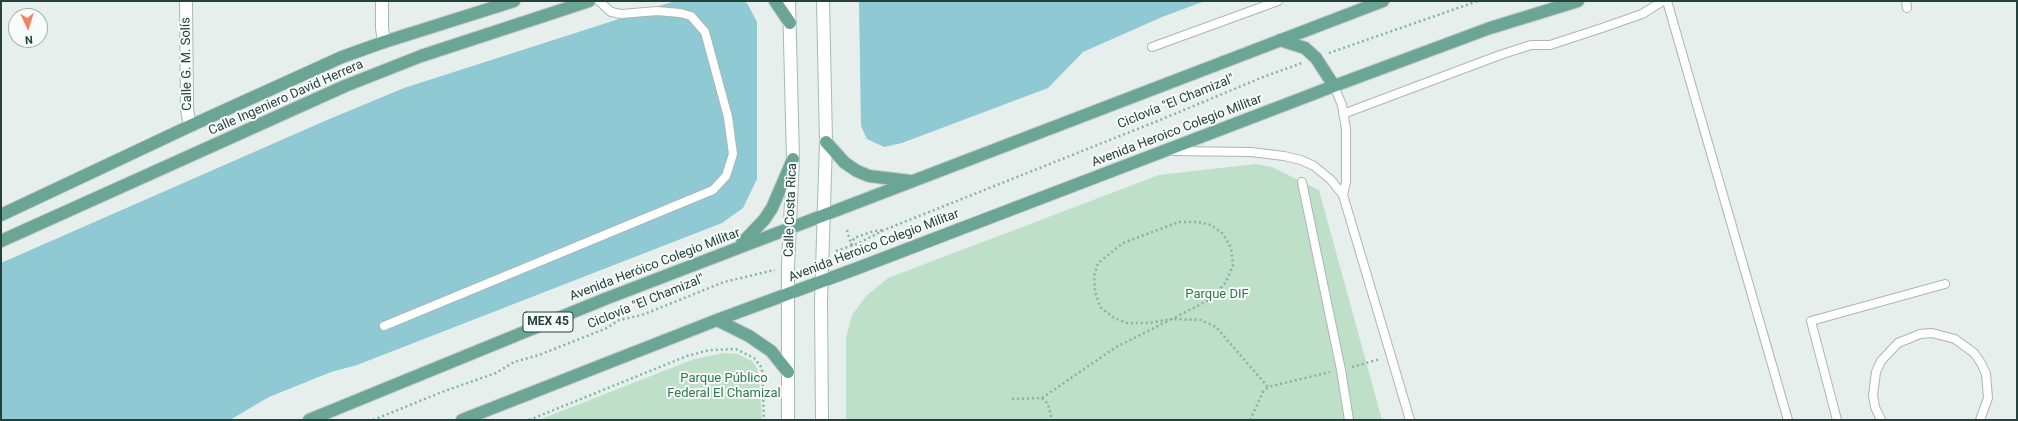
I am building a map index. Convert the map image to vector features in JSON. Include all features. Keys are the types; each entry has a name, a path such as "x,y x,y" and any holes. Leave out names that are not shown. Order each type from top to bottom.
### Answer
{"main road":[{"name":"Calle G. M. Solís","path":"186,1 187,109 190,126"},
{"path":"382,1 382,28 384,42"},
{"name":"Calle Ingeniero David Herrera","path":"1,215 190,126 342,57 384,42 514,1"},
{"name":"Calle Ingeniero David Herrera","path":"1,241 345,86 421,56 589,1"},
{"path":"775,1 790,23"},
{"name":"Calle Costa Rica","path":"788,420 789,228 793,159 789,1"},
{"path":"822,420 822,280 826,142 823,1"},
{"path":"789,228 825,216 1383,1"},
{"name":"Avenida Heroico Colegio Militar","path":"788,293 1490,28 1578,1"},
{"path":"1280,40 1305,48 1316,58 1334,86"},
{"path":"826,142 845,163 869,176 888,180 916,181"},
{"path":"737,247 756,229 772,208 793,159"},
{"name":"Avenida Heróico Colegio Militar","path":"309,420 605,299 789,228"},
{"path":"462,420 788,293"},
{"path":"717,320 749,336 771,351 788,372"}],"lane":[{"path":"384,326 713,190 726,176 733,154 728,117 705,32 691,16 680,13 657,11 621,14 611,12 599,1"},
{"path":"1152,47 1278,1"},
{"path":"1343,114 1500,54 1530,45 1550,45 1642,14 1663,1"},
{"path":"1667,1 1788,420"},
{"path":"1334,86 1342,105 1346,129 1346,182 1343,195"},
{"path":"1166,151 1257,152 1301,160 1325,173 1343,195 1392,355 1410,420"},
{"path":"1302,182 1341,370 1349,420"},
{"path":"1837,420 1811,321 1945,284"},
{"path":"1881,420 1875,407 1873,383 1881,361 1888,351 1903,340 1920,334 1932,333 1955,339 1974,353 1981,363 1986,374 1988,392 1985,410 1980,420"}],"path":[{"name":"Ciclovía \"El Chamizal\"","path":"843,248 859,243 884,230 1160,120 1263,77 1478,1"},
{"path":"1012,399 1042,398 1116,347 1172,319 1211,299 1226,282 1233,265 1231,248 1222,234 1211,226 1198,222 1179,222 1123,243 1098,262 1094,276 1094,291 1100,306 1114,318 1127,323 1149,323 1172,319 1201,320 1216,327 1268,387"},
{"path":"847,230 854,254"},
{"name":"Ciclovía \"El Chamizal\"","path":"851,245 854,238 874,231 884,230"},
{"name":"Ciclovía \"El Chamizal\"","path":"372,420 442,392 496,373 514,362 539,355 600,331 619,320 642,315 724,282 774,270"},
{"path":"528,420 687,356 710,350 736,349 754,358 762,368 764,420"},
{"path":"1250,420 1263,392 1268,387 1341,370 1392,355"},
{"path":"1042,398 1048,404 1052,420"}],"green space":[{"name":"Parque DIF","path":"1256,164 1272,167 1319,190 1382,420 846,420 846,338 852,315 866,296 888,278 1159,175"},
{"name":"Parque Público Federal El Chamizal","path":"724,353 737,354 752,361 757,368 759,376 762,420 539,420 694,359"}],"water":[{"path":"675,1 743,1 747,3 757,22 757,179 743,208 722,223 357,365 331,372 269,397 230,420 1,420 1,263 327,120 404,88"},
{"path":"859,1 1205,1 1162,17 1083,52 1048,88 902,143 884,147 867,139 861,126"}]}
